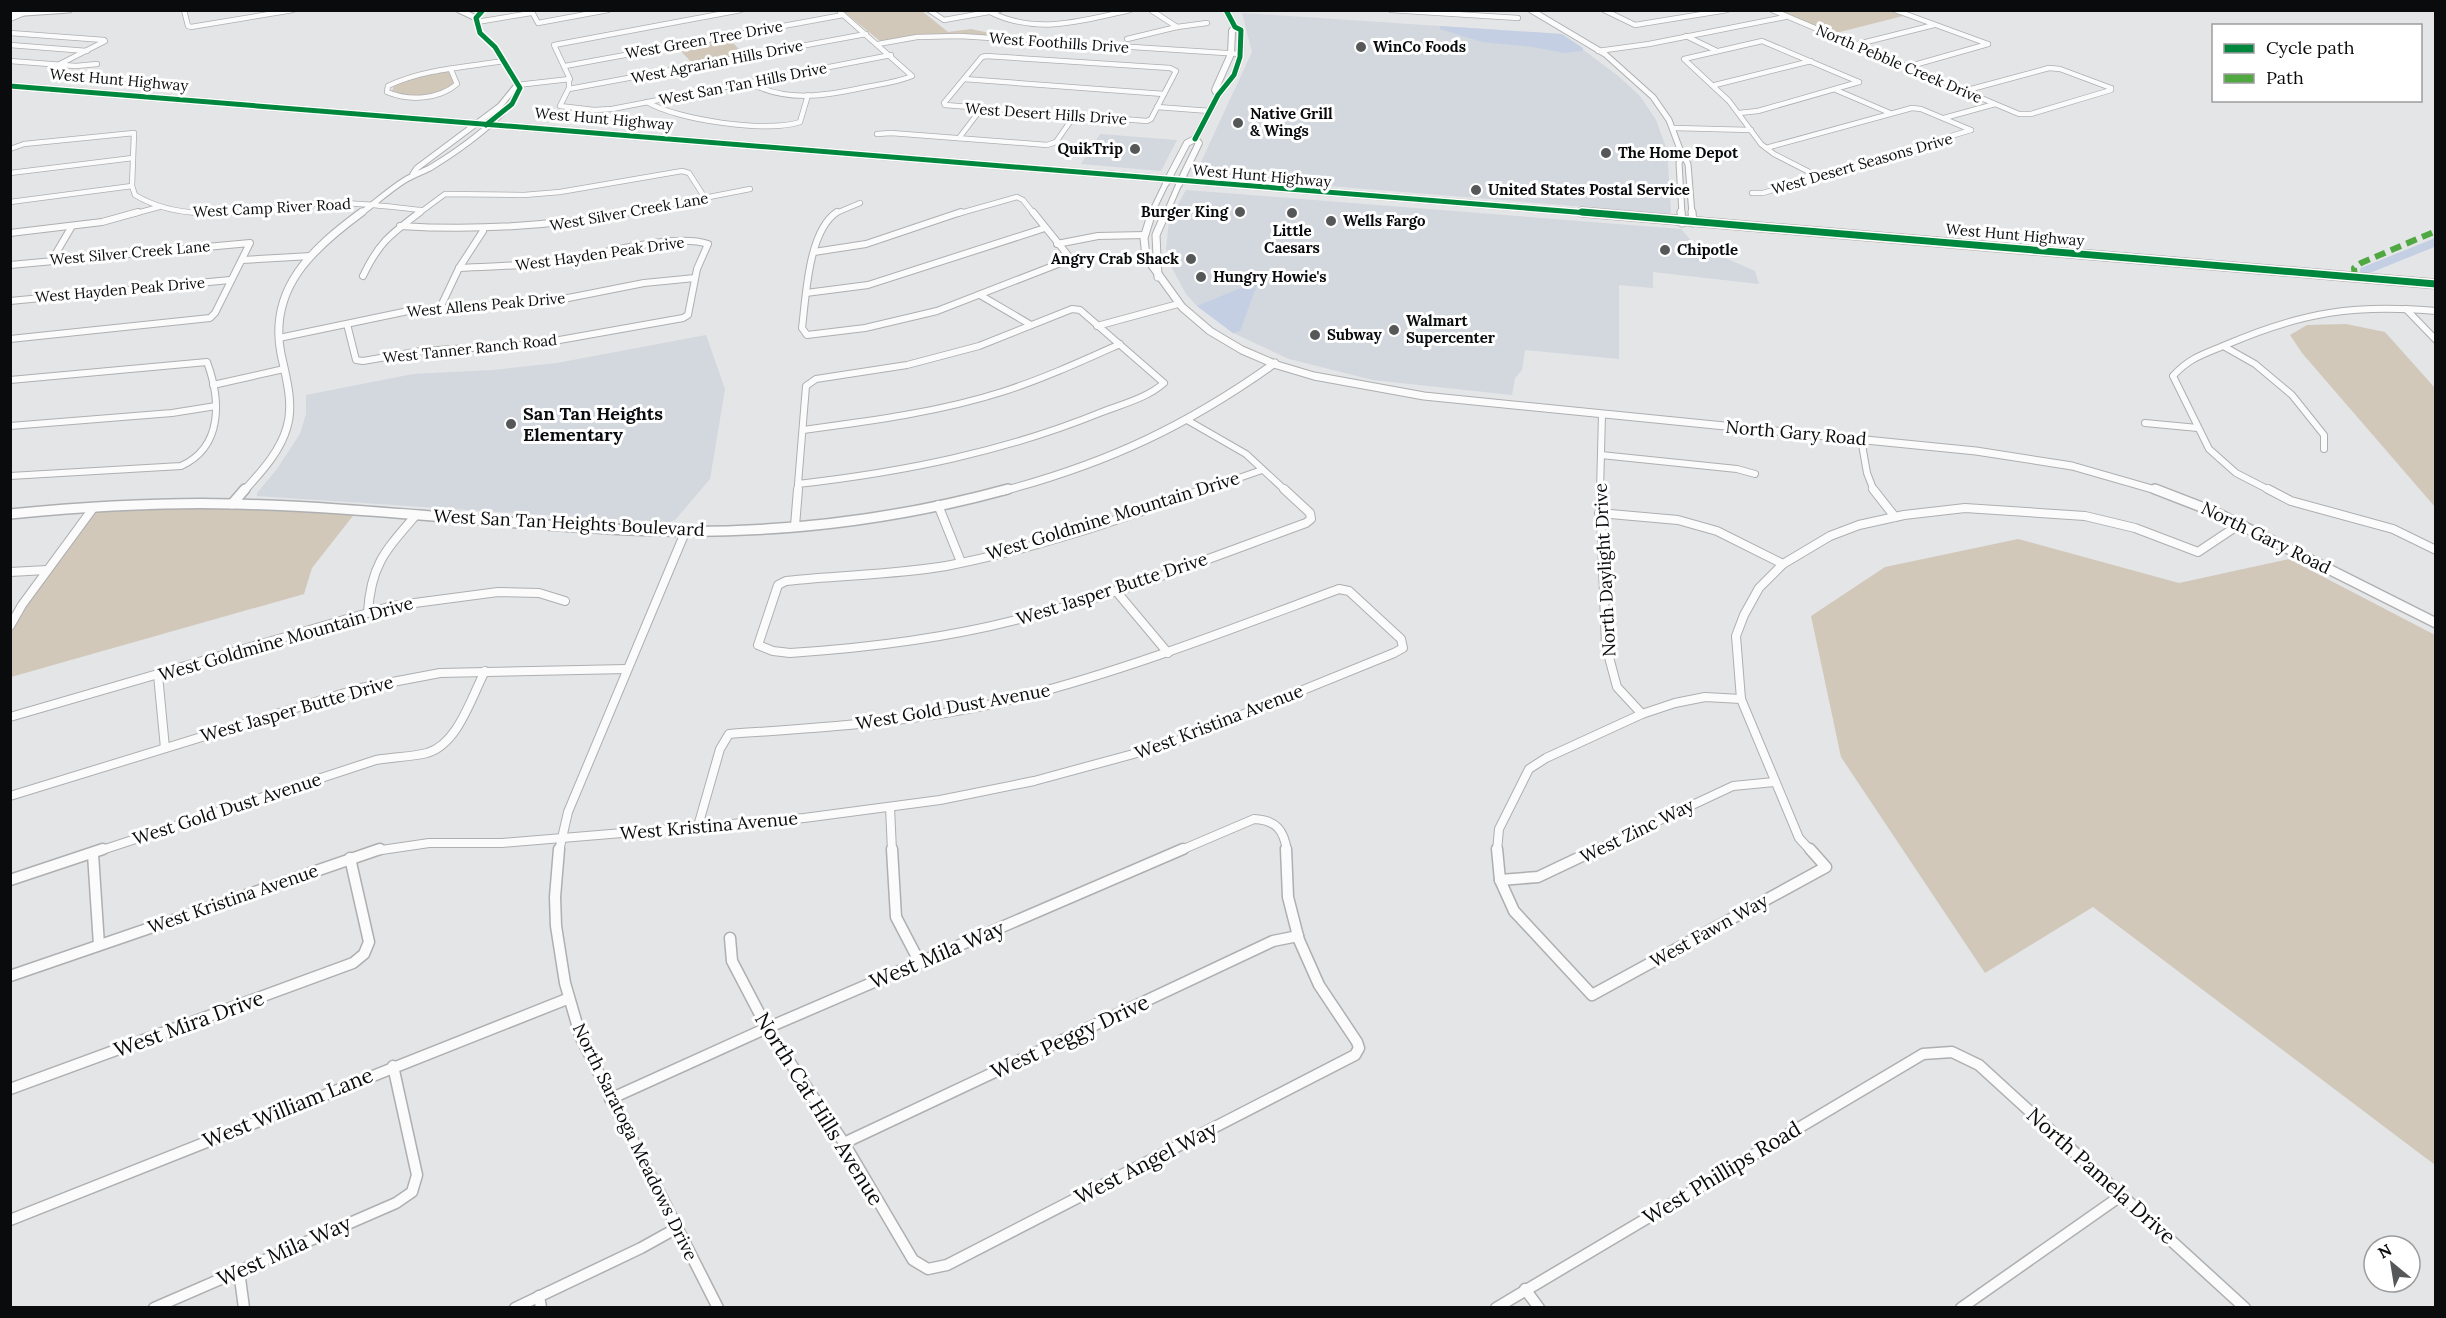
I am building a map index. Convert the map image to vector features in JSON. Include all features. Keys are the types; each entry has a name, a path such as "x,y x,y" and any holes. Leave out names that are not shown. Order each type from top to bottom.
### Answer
{"main road":[{"path":"1180,182 1199,143 1196,139 1218,95 1225,91 1241,54 1241,30 1235,27 1226,10"},
{"path":"1218,95 1215,90 1232,53 1234,39 1232,31 1235,27"},
{"name":"West Hunt Highway","path":"10,86 477,127 486,125 1092,176 1167,180 1626,221 1693,223 2436,284"},
{"name":"North Gary Road","path":"1167,180 1185,146 1196,139"},
{"path":"1185,146 1190,148 1194,154"}],"street":[{"path":"10,14 69,10"},
{"path":"184,10 188,26 191,27 293,10"},
{"path":"459,10 477,20 531,12 538,23 608,10"},
{"path":"483,10 477,20 480,33 495,47 520,88 520,93 512,104 486,125"},
{"path":"568,89 570,79 554,45 741,10"},
{"path":"748,82 769,92 808,95 846,90 912,76 838,10"},
{"path":"929,10 944,20 1000,10"},
{"path":"990,12 1010,22 1051,26 1130,10"},
{"path":"1151,10 1177,27"},
{"path":"1391,10 1518,18"},
{"path":"1478,10 1483,16"},
{"path":"1531,10 1598,51 1647,91 1674,128 1682,157 1688,164 1693,223"},
{"path":"1604,10 1635,25 1727,10"},
{"name":"North Pebble Creek Drive","path":"1772,10 1787,17 1995,104 2026,115 2111,90 2111,87 2054,68 1964,91"},
{"path":"1895,10 1988,44 1907,67"},
{"path":"10,19 22,14"},
{"name":"West Green Tree Drive","path":"565,66 843,15"},
{"path":"1598,51 1787,17"},
{"path":"1127,39 1177,27 1207,23"},
{"path":"1016,40 1028,24"},
{"path":"1854,45 1936,25"},
{"path":"10,33 105,41 59,65"},
{"name":"West Agrarian Hills Drive","path":"568,89 866,34"},
{"name":"West Foothills Drive","path":"878,44 917,37 946,35 1241,54"},
{"path":"1686,36 1717,51"},
{"path":"1739,113 1758,111 1859,82 1762,41 1684,59 1715,85 1766,148 1819,177"},
{"path":"10,45 87,51"},
{"path":"1071,61 1082,45"},
{"name":"West San Tan Hills Drive","path":"568,89 560,106 603,110 891,55"},
{"path":"964,79 982,57 986,56 1175,69 1157,107 1210,111"},
{"path":"10,61 59,65 98,64"},
{"path":"451,70 458,84 452,90 416,97 387,92 388,86 398,80 451,70 504,61"},
{"path":"1715,85 1811,61"},
{"path":"232,504 267,464 279,446 286,429 290,414 279,338 279,319 283,302 298,271 338,230 412,176 428,169 454,150 500,106 517,85 570,79"},
{"path":"964,79 1164,94"},
{"name":"West Desert Hills Drive","path":"964,79 944,103 945,105 1147,121 1157,107"},
{"path":"1836,90 1890,113"},
{"path":"648,102 661,111 681,117 777,125 800,122 808,95"},
{"name":"West Desert Seasons Drive","path":"1944,118 1995,104"},
{"path":"1766,148 1890,113 1916,108 1944,118"},
{"path":"958,138 981,109"},
{"path":"878,134 1053,144 1074,116"},
{"name":"West Desert Seasons Drive","path":"1752,193 1763,193 1819,177 1971,130 1944,118"},
{"path":"412,176 417,168 468,130 477,127"},
{"path":"1674,128 1751,130"},
{"path":"12,148 134,133 132,186 135,195 159,207"},
{"path":"1682,157 1679,163 1682,223"},
{"path":"10,173 133,158"},
{"path":"363,276 374,252 400,226 445,194 492,195 560,192 682,171 689,173 705,198"},
{"name":"North Gary Road","path":"1167,180 1150,216 1145,235 1147,264 1178,304 1215,334 1275,363 1322,378 1378,390 1861,439 2030,458 2073,466 2183,499 2241,524 2436,623"},
{"path":"1158,277 1156,236 1180,182"},
{"path":"10,202 132,186"},
{"name":"West Silver Creek Lane","path":"400,226 483,231 592,221 750,189"},
{"path":"814,252 864,246 976,206 1017,197 1023,200 1071,259 937,311 900,321 807,335 802,328 814,252 828,218 860,202"},
{"name":"West Camp River Road","path":"159,207 204,212 319,204 372,205 421,210"},
{"path":"10,233 119,219 159,207"},
{"path":"52,260 72,226"},
{"path":"806,293 842,290 903,277 1002,238 1045,228"},
{"path":"440,308 459,268 483,231"},
{"path":"1057,244 1098,236 1145,235"},
{"name":"West Hayden Peak Drive","path":"459,268 555,262 663,243 706,242 708,244 703,252 695,278"},
{"name":"West Silver Creek Lane","path":"10,265 250,243 242,260"},
{"path":"10,339 210,318 215,313 242,260 311,256"},
{"name":"West Allens Peak Drive","path":"279,338 413,310 553,301 644,283 695,278"},
{"name":"West Tanner Ranch Road","path":"347,324 356,360 363,361 421,351 537,344 683,318 688,315 695,278"},
{"name":"West Hayden Peak Drive","path":"10,301 230,280"},
{"path":"980,295 1031,326"},
{"path":"1097,326 1178,304"},
{"path":"795,526 798,484 803,430 806,386 811,382 948,355 979,346 1072,309 1080,310 1164,383 1080,422 1002,448 922,468 798,484"},
{"path":"2406,309 2436,340"},
{"path":"2436,311 2343,310 2304,316 2186,362 2173,376 2198,428 2216,456 2236,472 2262,487 2307,507 2393,529 2436,550"},
{"path":"803,430 902,416 971,400 1030,382 1119,344"},
{"path":"2225,347 2267,371 2289,390 2324,435 2324,449"},
{"path":"10,380 207,362 216,406 215,423 211,435 200,457 192,463 181,466 10,476"},
{"name":"West San Tan Heights Boulevard","path":"10,514 94,507 232,504 617,529 686,530 795,526 874,517 938,505 1059,475 1146,441 1187,420 1223,400 1275,363"},
{"path":"213,385 285,369"},
{"path":"10,426 172,413 216,406"},
{"name":"North Daylight Drive","path":"1602,414 1599,513 1606,646 1617,687 1642,714"},
{"path":"1187,420 1234,446 1262,470"},
{"path":"2145,423 2198,428"},
{"path":"1861,439 1869,486 1879,501 1895,517"},
{"path":"1600,455 1737,469 1755,474"},
{"name":"West Jasper Butte Drive","path":"765,650 777,652 842,648 934,637 1007,623 1116,591 1306,523 1311,519 1310,513 1262,470"},
{"name":"West Goldmine Mountain Drive","path":"765,650 758,645 778,585 786,581 889,573 961,562 1064,536 1262,470"},
{"path":"938,505 961,562"},
{"path":"10,626 22,605 94,507"},
{"path":"1774,782 1741,699 1736,636 1744,615 1759,588 1783,564 1830,536 1859,525 1895,517 1965,508 2085,516 2135,528 2198,552 2241,524"},
{"path":"1599,513 1678,520 1717,531 1783,564"},
{"path":"368,612 368,586 373,570 416,515"},
{"name":"North Saratoga Meadows Drive","path":"686,530 578,786 559,838 555,921 567,999 581,1038 718,1308"},
{"path":"10,572 47,570"},
{"name":"West Kristina Avenue","path":"10,976 381,849 407,844 502,843 804,818 890,807 1034,781 1170,744 1403,648 1401,639 1349,591 1339,589"},
{"name":"West Gold Dust Avenue","path":"698,826 720,749 729,734 859,725 1019,698 1089,679 1168,653 1339,589"},
{"path":"1116,591 1168,653"},
{"name":"West Goldmine Mountain Drive","path":"10,717 368,612 422,600 498,592 539,593 565,601"},
{"name":"West Jasper Butte Drive","path":"10,796 361,688 440,673 627,669"},
{"name":"West Gold Dust Avenue","path":"10,880 376,760 432,752 445,745 451,738 485,671"},
{"path":"158,675 165,748"},
{"path":"1500,880 1497,851 1499,829 1529,769 1546,758 1642,714 1675,703 1705,697 1741,699"},
{"name":"West Fawn Way","path":"1500,880 1514,911 1593,995 1826,867 1798,838 1774,782"},
{"name":"West Zinc Way","path":"1500,880 1538,877 1733,786 1774,782"},
{"path":"890,807 896,917 920,963"},
{"name":"West Mila Way","path":"610,1099 767,1028 1254,819 1266,818 1275,823 1284,836 1288,849 1287,886 1298,936"},
{"path":"93,854 99,945"},
{"name":"West Mira Drive","path":"10,1089 353,963 364,954 369,942 350,858"},
{"name":"West Angel Way","path":"928,1269 947,1265 1354,1055 1359,1048 1356,1037 1331,1005 1318,982 1298,936"},
{"name":"West Peggy Drive","path":"844,1143 1273,941 1298,936"},
{"name":"North Cat Hills Avenue","path":"730,938 732,961 747,995 844,1143 913,1260 928,1269"},
{"name":"West William Lane","path":"10,1220 393,1066 567,999"},
{"name":"North Pamela Drive","path":"1952,1052 1979,1065 2245,1308"},
{"name":"West Phillips Road","path":"1496,1308 1923,1054 1952,1052"},
{"name":"West Mila Way","path":"154,1308 396,1203 412,1191 417,1174 393,1066"},
{"path":"1961,1308 2122,1195"},
{"path":"515,1308 540,1302 677,1228"},
{"path":"239,1271 244,1308"},
{"path":"1525,1289 1539,1308"}],"shaded area":[{"path":"1887,10 1903,16 1832,34 1777,11"},
{"path":"843,11 922,11 948,32 971,29 994,34 988,36 933,34 880,41"},
{"path":"1242,13 1562,34 1617,75 1640,96 1656,120 1667,150 1671,214 1195,175 1252,52"},
{"path":"728,38 745,55 694,65 677,47"},
{"path":"450,71 455,84 432,94 408,95 392,91 395,84 409,79"},
{"path":"1100,134 1177,140 1161,171 1081,164"},
{"path":"1186,190 1681,229 1695,245 1755,271 1759,284 1653,272 1653,288 1619,285 1619,359 1525,350 1522,370 1515,378 1512,395 1373,380 1289,359 1233,333 1197,306 1186,294 1172,268 1166,249 1169,221"},
{"path":"2346,324 2385,332 2435,388 2435,507 2302,353 2290,335 2307,325"},
{"name":"San Tan Heights Elementary","path":"706,335 725,389 710,479 675,520 669,522 591,518 257,496 300,434 306,414 306,395 413,374 493,370 557,363"},
{"path":"162,505 356,512 312,568 304,594 11,677 10,626 94,507"},
{"path":"2018,539 2179,583 2289,559 2435,635 2435,1165 2093,907 1985,973 1841,757 1811,616 1885,567"}],"water":[{"path":"1440,26 1562,34 1583,48 1582,51 1564,53 1533,47 1482,42 1440,29"},
{"path":"1253,283 1257,285 1240,331 1233,333 1197,306"}],"waterway":[{"path":"2364,271 2436,242"}],"marked path":[{"path":"2355,278 2354,268 2361,263 2436,231"}],"cycle path":[{"path":"483,10 476,18 480,33 495,47 520,88 512,104 486,125"},
{"path":"1195,139 1218,95 1230,83 1238,66 1242,47 1241,30 1235,27 1226,10"},
{"path":"10,86 1626,216 1652,220 2436,284"}],"place":[{"name":"WinCo Foods","path":"1361,47"},
{"name":"Native Grill & Wings","path":"1238,123"},
{"name":"QuikTrip","path":"1135,149"},
{"name":"The Home Depot","path":"1606,153"},
{"name":"United States Postal Service","path":"1476,190"},
{"name":"Burger King","path":"1240,212"},
{"name":"Little Caesars","path":"1292,213"},
{"name":"Wells Fargo","path":"1331,221"},
{"name":"Chipotle","path":"1665,250"},
{"name":"Angry Crab Shack","path":"1191,259"},
{"name":"Hungry Howie's","path":"1201,277"},
{"name":"Walmart Supercenter","path":"1394,330"},
{"name":"Subway","path":"1315,335"},
{"name":"San Tan Heights Elementary","path":"511,424"}]}
